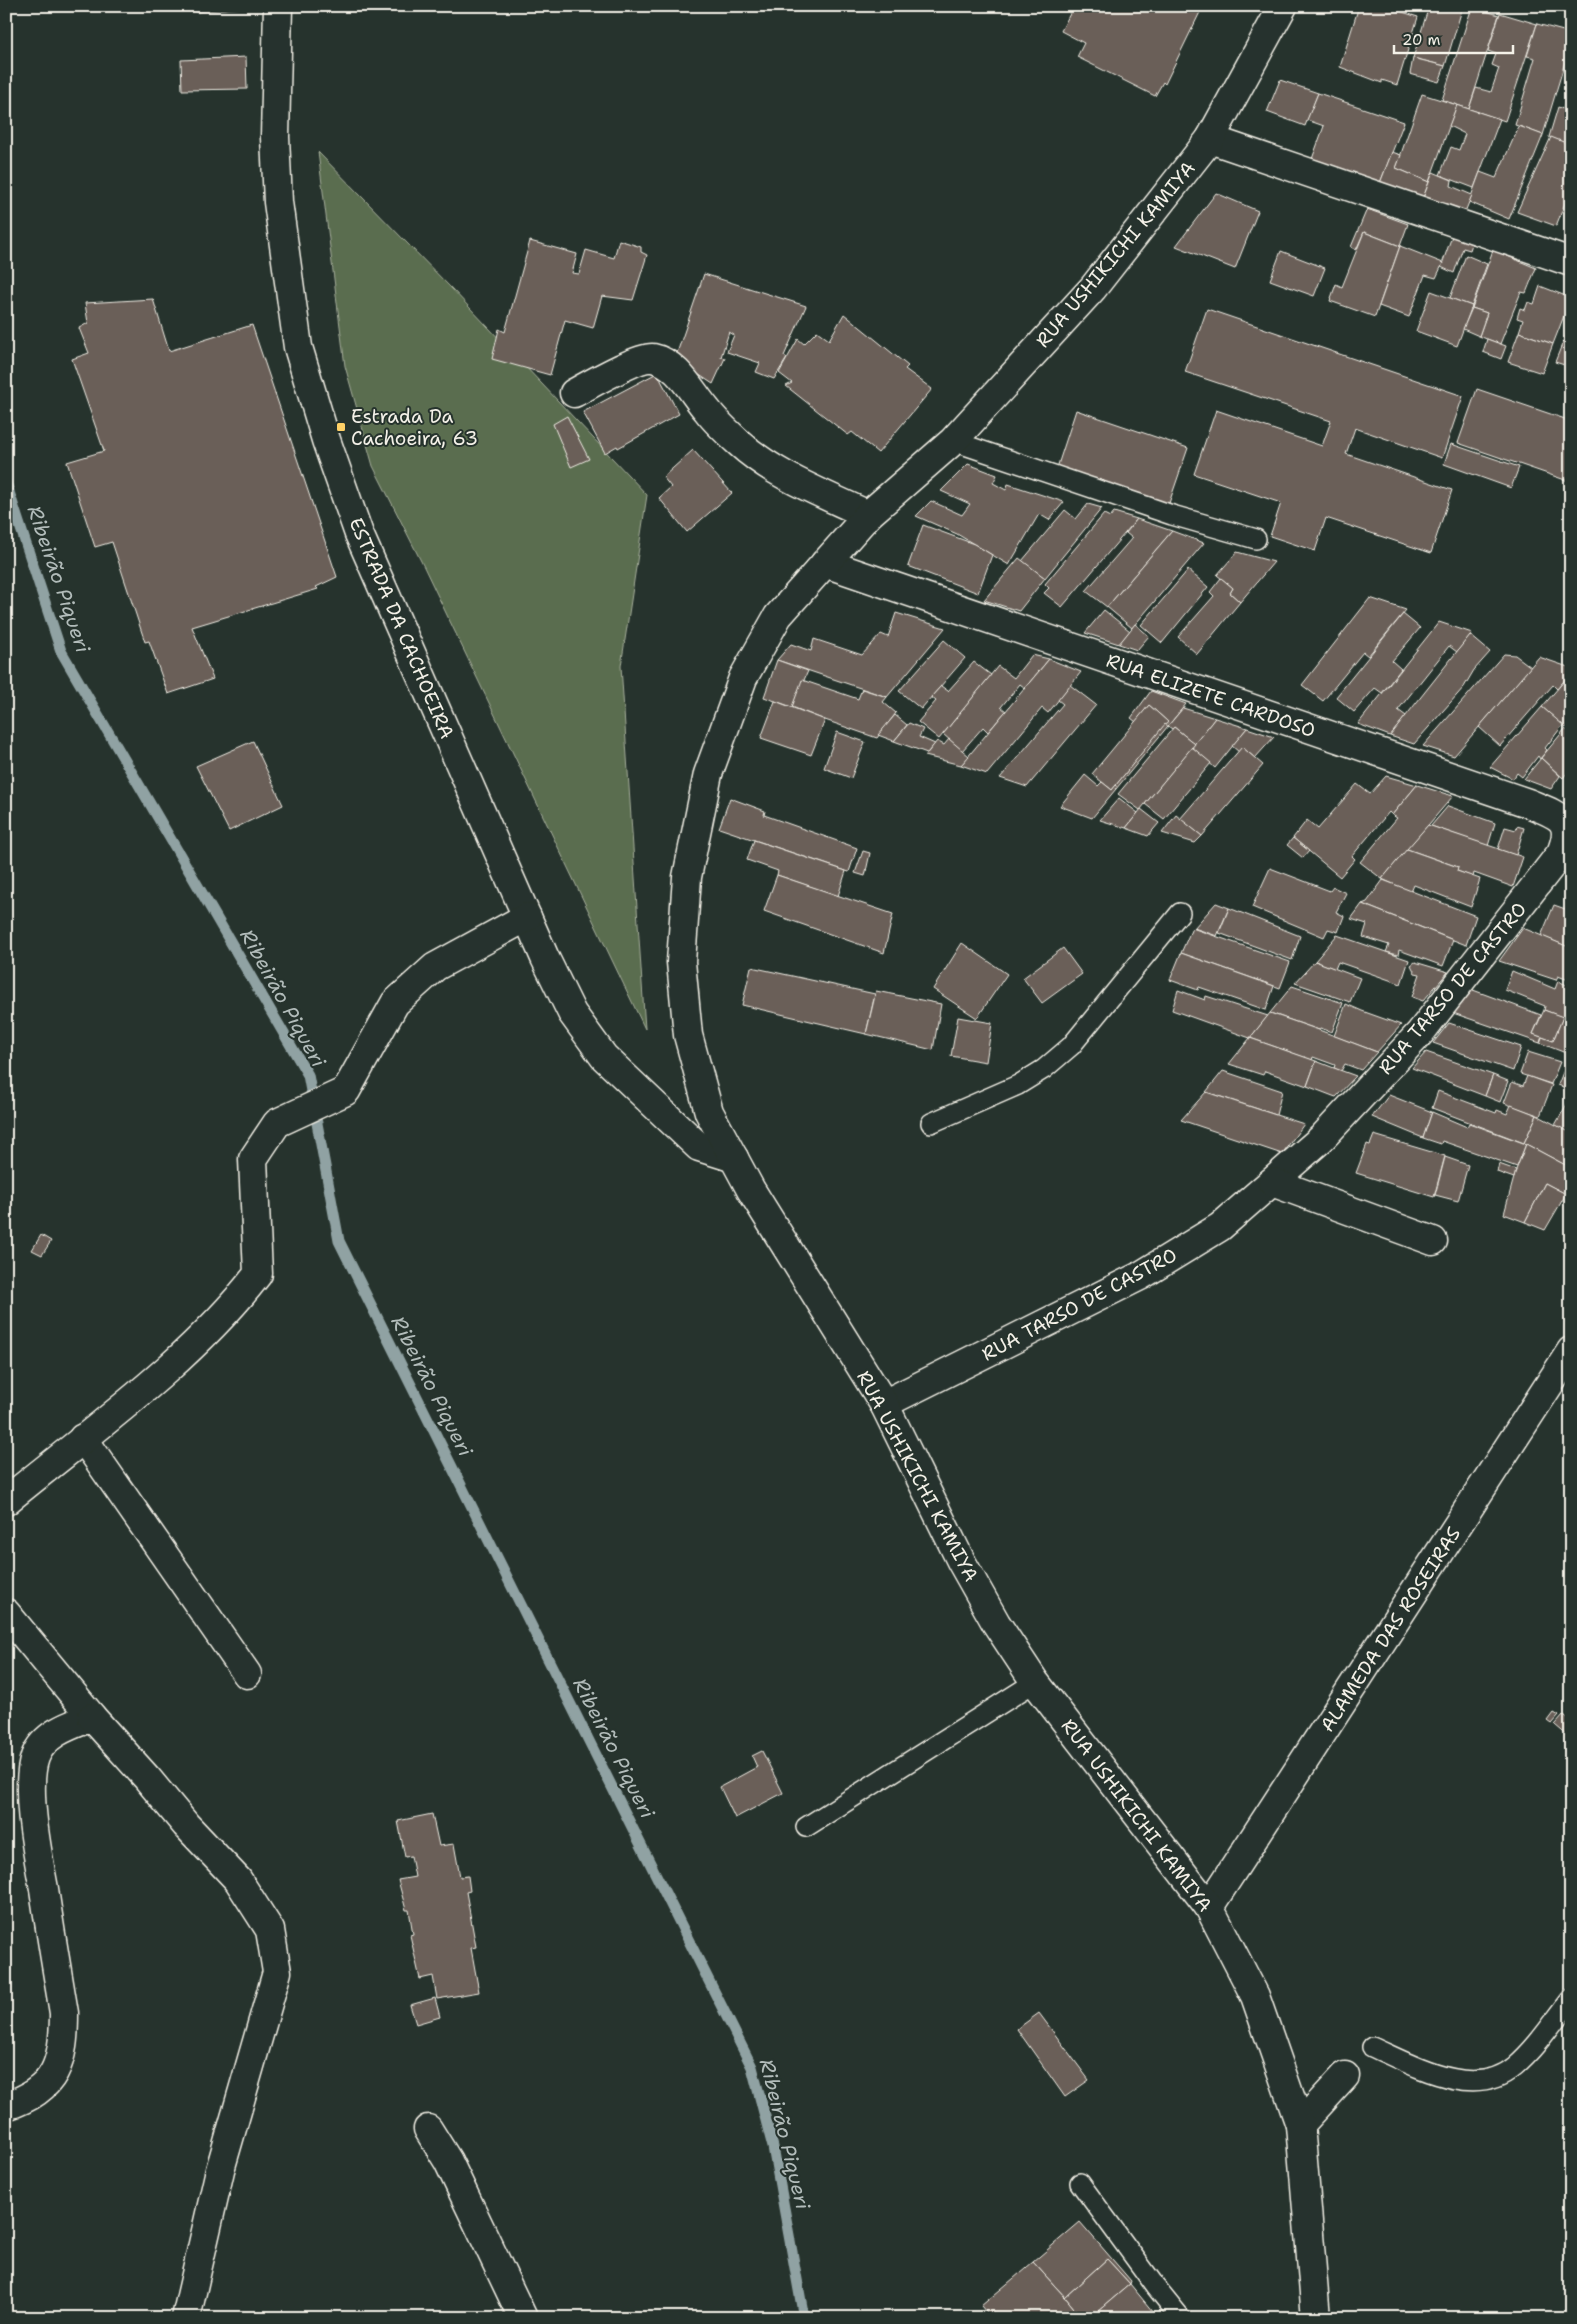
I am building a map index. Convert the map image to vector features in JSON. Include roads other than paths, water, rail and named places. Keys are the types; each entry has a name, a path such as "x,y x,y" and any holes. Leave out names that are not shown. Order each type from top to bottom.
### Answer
{"street":[{"name":"ESTRADA DA CACHOEIRA","path":"278,6 276,137 278,202 298,347 326,440 359,534 572,1014 604,1057 699,1147 734,1158"},
{"name":"RUA USHIKICHI KAMIYA","path":"1283,6 1210,139 1093,288 953,441 868,515 778,616 742,678 708,774 688,877 681,962 688,1035 709,1112 751,1190 884,1404 961,1562 996,1622 1035,1682 1209,1907 1255,1996 1300,2125 1316,2318"},
{"path":"1210,139 1571,262"},
{"path":"574,393 640,360 653,358 667,364 682,378 708,411 764,465 868,515"},
{"name":"RUA ELIZETE CARDOSO","path":"825,564 1528,803 1552,813 1566,826 1567,839 1561,854"},
{"name":"RUA TARSO DE CASTRO","path":"884,1404 1140,1276 1220,1227 1321,1139 1420,1033 1561,854"},
{"path":"6,1502 186,1353 240,1297 258,1274 253,1159 277,1123 346,1092 395,1003 435,967 527,916"},
{"path":"1272,1182 1433,1241"},
{"name":"ALAMEDA DAS ROSEIRAS","path":"1209,1907 1571,1351"},
{"path":"83,1438 247,1674"},
{"path":"6,1613 92,1717 186,1825 238,1880 270,1930 277,1972 220,2170 186,2318"},
{"path":"6,2106 41,2091 54,2074 64,2041 64,2012 33,1824 32,1775 35,1756 46,1742 62,1728 92,1717"},
{"path":"1300,2125 1345,2076"},
{"path":"428,2129 452,2169 524,2318"}],"lane":[{"path":"953,441 1172,515 1256,539"},
{"path":"931,1123 1018,1085 1044,1070 1070,1046 1180,913"},
{"path":"806,1827 1035,1682"},
{"path":"1372,2047 1435,2072 1470,2082 1493,2079 1514,2067 1536,2045 1571,1999"},
{"path":"1080,2183 1181,2318"}],"waterway":[{"name":"Ribeirão Piqueri","path":"6,483 61,651 308,1075 339,1241 752,2067 773,2147 804,2318"}],"place":[{"name":"Estrada Da Cachoeira, 63","path":"341,427"}]}
